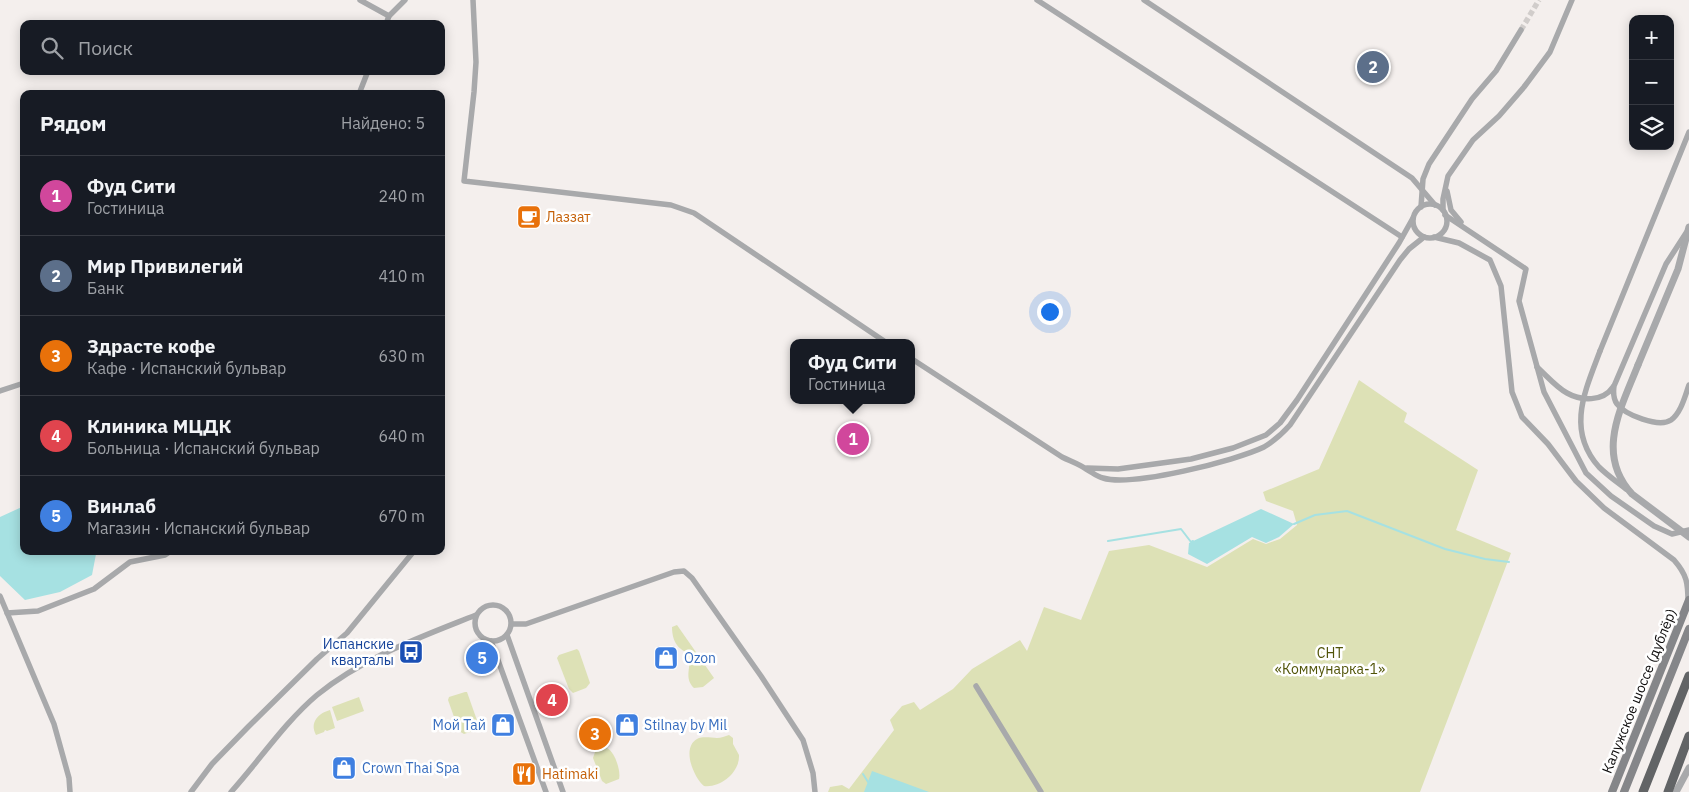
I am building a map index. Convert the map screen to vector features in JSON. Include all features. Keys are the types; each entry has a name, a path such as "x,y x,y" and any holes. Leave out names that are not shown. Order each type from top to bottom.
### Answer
{"highway":[{"path":"1643,792 1689,676"},
{"path":"1668,792 1689,736"}],"main road":[{"name":"Калужское шоссе (дублёр)","path":"1612,792 1689,601"},
{"path":"1624,792 1689,628"}],"street":[{"path":"360,0 389,16"},
{"path":"388,20 404,0"},
{"path":"473,0 476,62 464,181 671,205 694,213 881,339"},
{"path":"1037,0 1402,237"},
{"path":"1144,0 1412,178 1444,213 1526,269 1520,301 1544,392 1586,473 1611,496 1654,526 1672,534 1689,530"},
{"path":"1434,237 1438,236 1445,229 1443,199 1448,176 1473,140 1524,87 1550,52 1572,0"},
{"path":"1085,468 1118,469 1191,459 1233,448 1266,435 1280,423 1421,207 1423,179 1429,164 1472,100 1496,71 1521,30"},
{"path":"361,90 366,75"},
{"path":"1689,132 1600,351 1583,398 1580,424 1582,435 1591,456 1601,468 1689,537"},
{"path":"1448,176 1447,193 1451,210 1468,229"},
{"path":"1421,207 1430,204 1435,205"},
{"path":"1413,218 1416,231 1424,237 1434,237 1459,243 1490,260 1500,286 1512,392 1522,417 1548,444 1576,481 1604,508 1674,560 1683,570 1688,583 1689,601"},
{"path":"1632,494 1624,486 1619,476 1613,451 1613,438 1620,408 1678,269 1688,229"},
{"path":"1538,367 1561,389 1580,398 1592,399 1602,397 1610,391 1614,386 1666,264 1688,229"},
{"path":"915,361 1062,458 1102,478 1114,480 1158,476 1234,459 1264,447 1278,438 1290,425 1400,260 1408,249 1424,237"},
{"path":"0,391 20,384"},
{"path":"1614,386 1614,398 1622,410 1648,421 1660,423 1667,422 1676,415 1689,385"},
{"path":"7,613 38,611 94,589 130,562 165,555"},
{"path":"191,792 212,764 248,727 317,659 347,633 411,555"},
{"path":"512,624 526,624 674,572 684,571 692,578 762,676 803,740 813,774 815,792"},
{"path":"0,596 54,724 69,778 70,792"},
{"path":"231,792 316,696 367,662 391,649 476,616 485,606 498,605 508,612 512,624 508,634 503,639 491,641 477,632 476,616"},
{"path":"508,634 563,792"},
{"path":"491,641 546,792"},
{"path":"976,686 1041,792"},
{"path":"1676,792 1689,768"}],"green space":[{"name":"СНТ «Коммунарка-1»","path":"1359,380 1407,413 1404,422 1478,470 1456,530 1511,553 1420,792 828,792 830,787 842,785 849,789 894,730 890,720 902,706 914,702 920,710 953,689 972,669 1020,640 1027,651 1044,607 1081,620 1109,551 1149,545 1207,567 1253,539 1266,544 1280,539 1297,525 1293,511 1266,501 1263,492 1319,469"},
{"path":"677,625 714,678 703,687 694,688 689,681 688,655 677,645 673,636 672,627"},
{"path":"577,649 590,683 586,688 573,693 569,689 557,658 559,655"},
{"path":"467,692 479,726 476,730 464,734 459,731 448,700 449,697"},
{"path":"359,697 364,711 337,721 332,707"},
{"path":"330,710 335,728 325,730 316,735 314,722 322,713"},
{"path":"729,735 733,738 733,744 739,755 736,767 733,773 723,782 704,786 696,777 691,763 690,749 692,743 699,738 719,738"},
{"path":"607,748 615,757 619,779 606,784 602,781 593,758 595,752"}],"water":[{"path":"20,508 20,555 96,555 92,575 60,592 25,600 0,576 0,517"},
{"path":"1261,509 1294,524 1279,537 1266,543 1252,537 1207,564 1188,554 1189,543"},
{"path":"872,771 929,792 864,792"}],"waterway":[{"path":"1294,524 1315,515 1347,511 1445,549 1485,559 1509,562"},
{"path":"1108,541 1181,529 1191,542 1193,541"},
{"path":"863,774 868,782"}],"tunnel":[{"path":"1521,30 1539,0"}],"place":[{"name":"Мир Привилегий","path":"1373,67"},
{"name":"Лаззат","path":"529,217"},
{"name":"Фуд Сити","path":"853,439"},
{"name":"Испанские кварталы","path":"411,652"},
{"name":"Винлаб","path":"482,658"},
{"name":"Ozon","path":"666,658"},
{"name":"Клиника МЦДК","path":"552,700"},
{"name":"Мой Тай","path":"503,725"},
{"name":"Stilnay by Mil","path":"627,725"},
{"name":"Здрасте кофе","path":"595,734"},
{"name":"Crown Thai Spa","path":"344,768"},
{"name":"Hatimaki","path":"524,774"}]}
